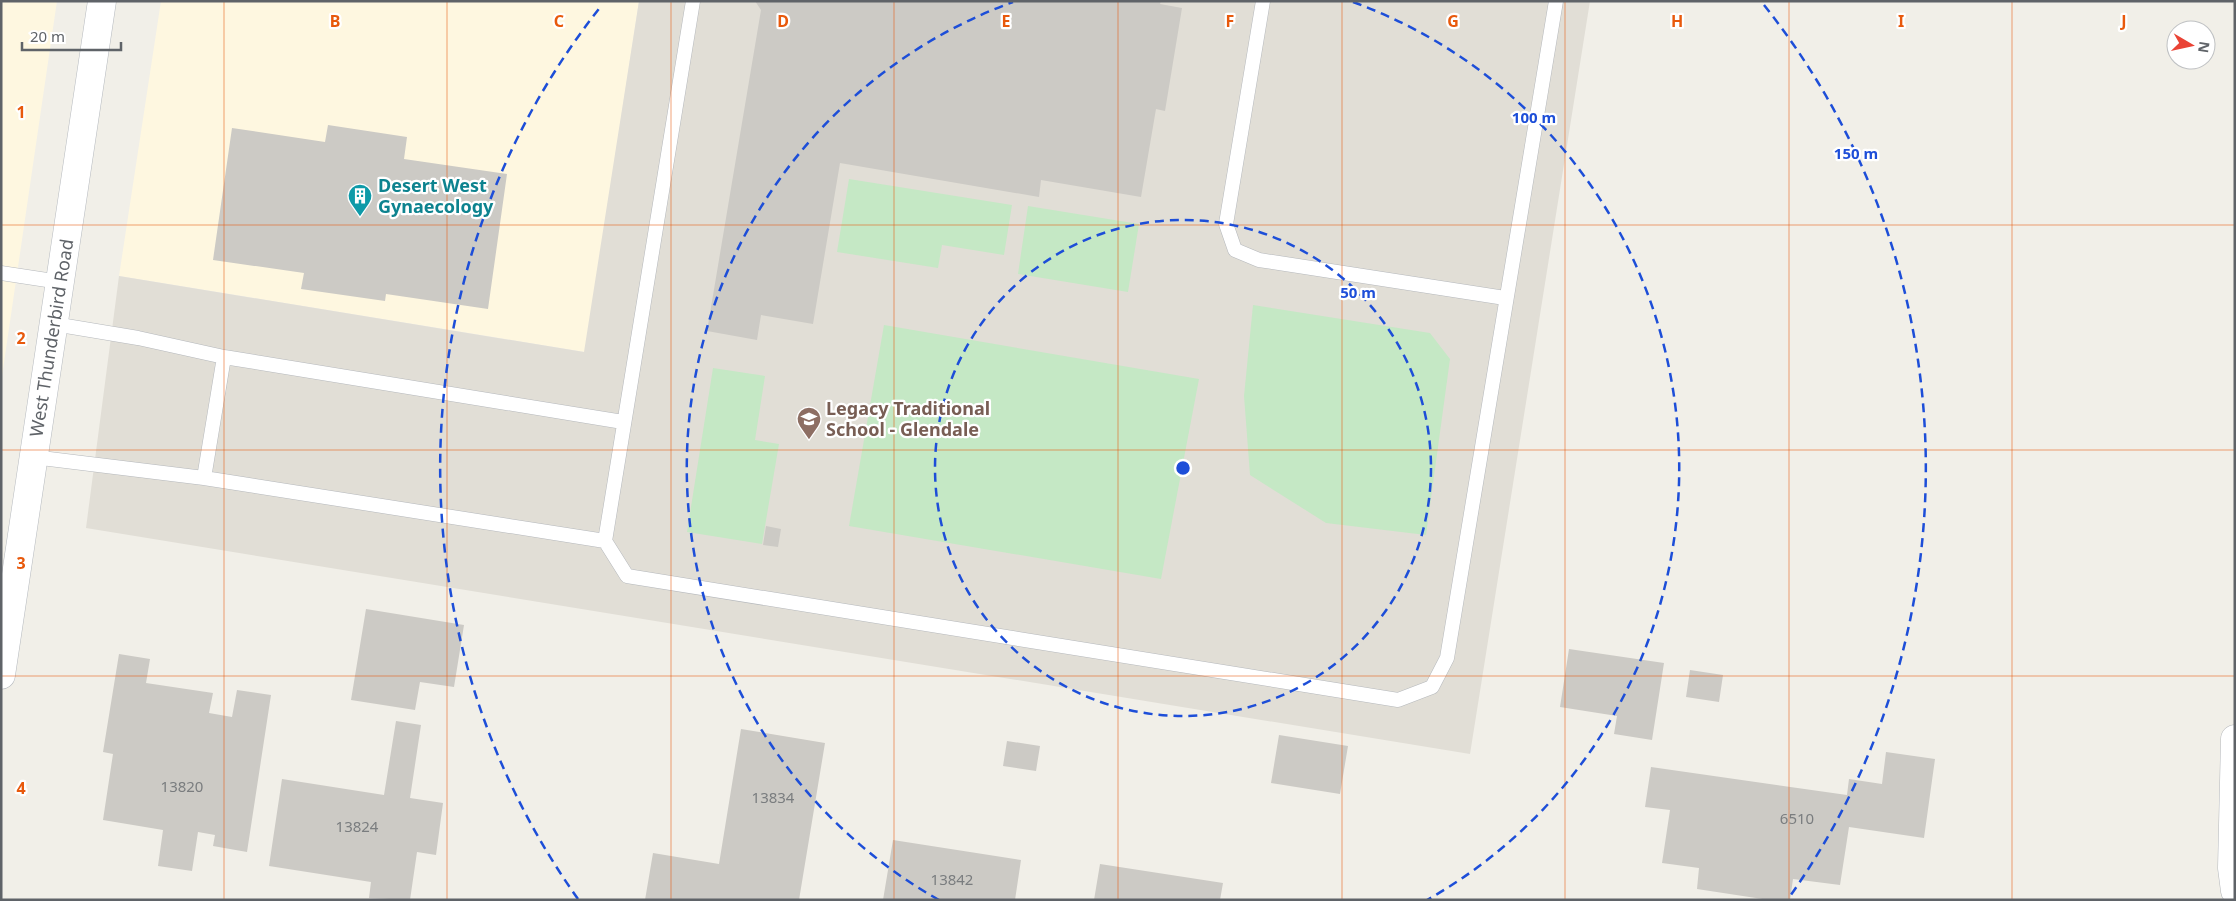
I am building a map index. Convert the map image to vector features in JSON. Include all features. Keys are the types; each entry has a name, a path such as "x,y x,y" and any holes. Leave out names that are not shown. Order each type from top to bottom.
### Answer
{"main road":[{"name":"West Thunderbird Road","path":"1,675 102,1"},
{"path":"2235,739 2232,868 2235,891"}],"lane":[{"path":"693,1 605,541 627,576 1398,700 1432,687 1447,658 1505,298 1556,1"},
{"path":"1263,1 1226,224 1235,250 1259,260 1505,298"},
{"path":"1,273 60,282"},
{"path":"54,324 138,338 224,357 624,422"},
{"path":"204,478 224,357"},
{"path":"33,457 204,478 605,541"}],"shaded area":[{"path":"1,1 57,1 1,383"},
{"path":"161,1 639,1 585,352 119,276"},
{"name":"Legacy Traditional School - Glendale","path":"639,1 1590,1 1470,754 86,528 119,276 584,352"}],"green space":[{"path":"849,179 1012,205 1004,255 942,245 938,268 837,252"},
{"path":"1028,206 1139,224 1128,292 1018,274"},
{"path":"1253,305 1430,333 1450,359 1426,535 1326,523 1250,475 1244,396"},
{"path":"884,325 1199,379 1161,579 849,526"},
{"path":"713,368 765,376 755,440 779,444 762,544 687,532"}],"building":[{"path":"755,1 1161,1 1160,4 1182,8 1165,111 1156,109 1141,197 1041,180 1039,197 840,163 813,324 761,315 757,340 707,331 761,10"},
{"name":"Desert West Gynaecology","path":"328,125 407,137 404,159 507,174 488,309 386,294 385,301 301,289 304,273 213,260 232,128 325,142"},
{"path":"766,526 781,529 778,547 763,545"},
{"path":"366,609 464,625 454,687 420,682 415,710 351,700"},
{"path":"1569,649 1664,663 1652,740 1614,734 1617,716 1560,707"},
{"path":"119,654 150,659 146,683 213,693 209,713 232,717 237,690 271,695 247,852 213,846 215,835 198,832 192,871 158,866 163,830 103,820 113,754 103,752"},
{"path":"1690,670 1723,675 1719,702 1686,697"},
{"path":"396,721 421,725 410,798 443,803 436,855 417,852 410,900 369,898 371,882 269,866 282,779 384,795"},
{"path":"741,729 825,743 799,900 645,900 653,853 719,864"},
{"path":"1279,735 1348,746 1340,794 1271,783"},
{"path":"1007,741 1040,746 1036,771 1003,766"},
{"path":"1886,752 1935,759 1924,838 1849,827 1840,885 1793,879 1790,900 1769,900 1697,889 1699,868 1662,863 1670,810 1645,807 1651,767 1847,795 1849,779 1882,784"},
{"path":"893,840 1021,860 1015,900 883,900"},
{"path":"1100,864 1223,883 1220,900 1094,900"}],"place":[{"name":"Desert West Gynaecology","path":"360,217"},
{"name":"Legacy Traditional School - Glendale","path":"809,440"}]}
